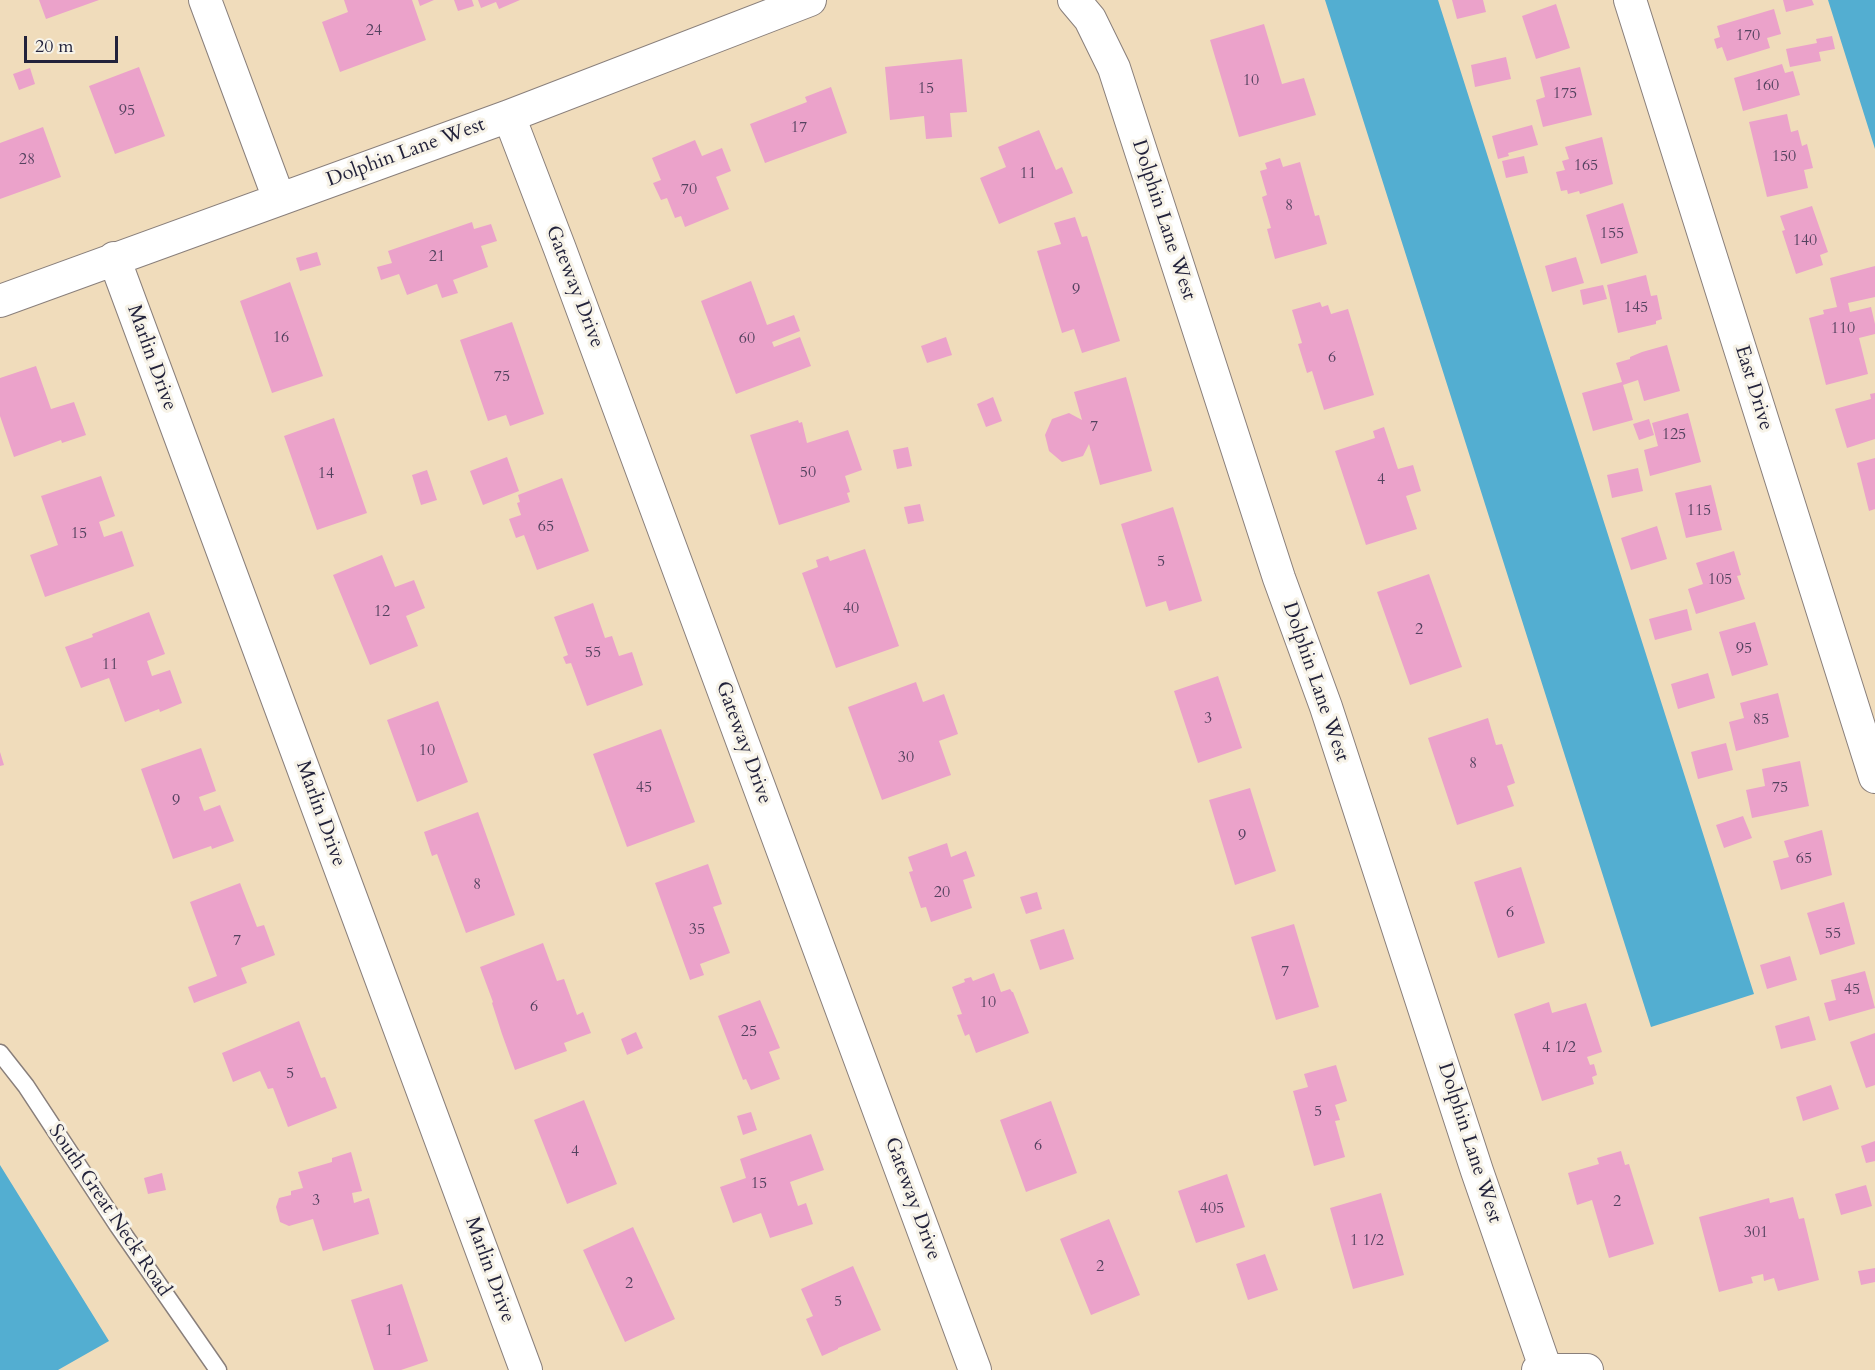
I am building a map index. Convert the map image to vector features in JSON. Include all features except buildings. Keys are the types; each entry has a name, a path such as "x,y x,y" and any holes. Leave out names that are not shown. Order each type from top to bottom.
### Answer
{"street":[{"path":"204,0 279,199"},
{"name":"Dolphin Lane West","path":"0,301 509,117 810,0"},
{"name":"Dolphin Lane West","path":"1074,0 1090,20 1114,68 1275,567 1326,707 1478,1171 1546,1370"},
{"name":"East Drive","path":"1630,0 1875,777"},
{"name":"Gateway Drive","path":"509,117 975,1370"},
{"name":"Marlin Drive","path":"114,258 526,1370"},
{"path":"1538,1370 1587,1370"}],"lane":[{"name":"South Great Neck Road","path":"0,1053 26,1086 118,1226 218,1370"}],"water":[{"path":"1325,0 1438,0 1754,994 1651,1027"},
{"path":"1828,0 1875,0 1875,149"},
{"path":"0,1165 109,1341 58,1370 0,1370"}]}
